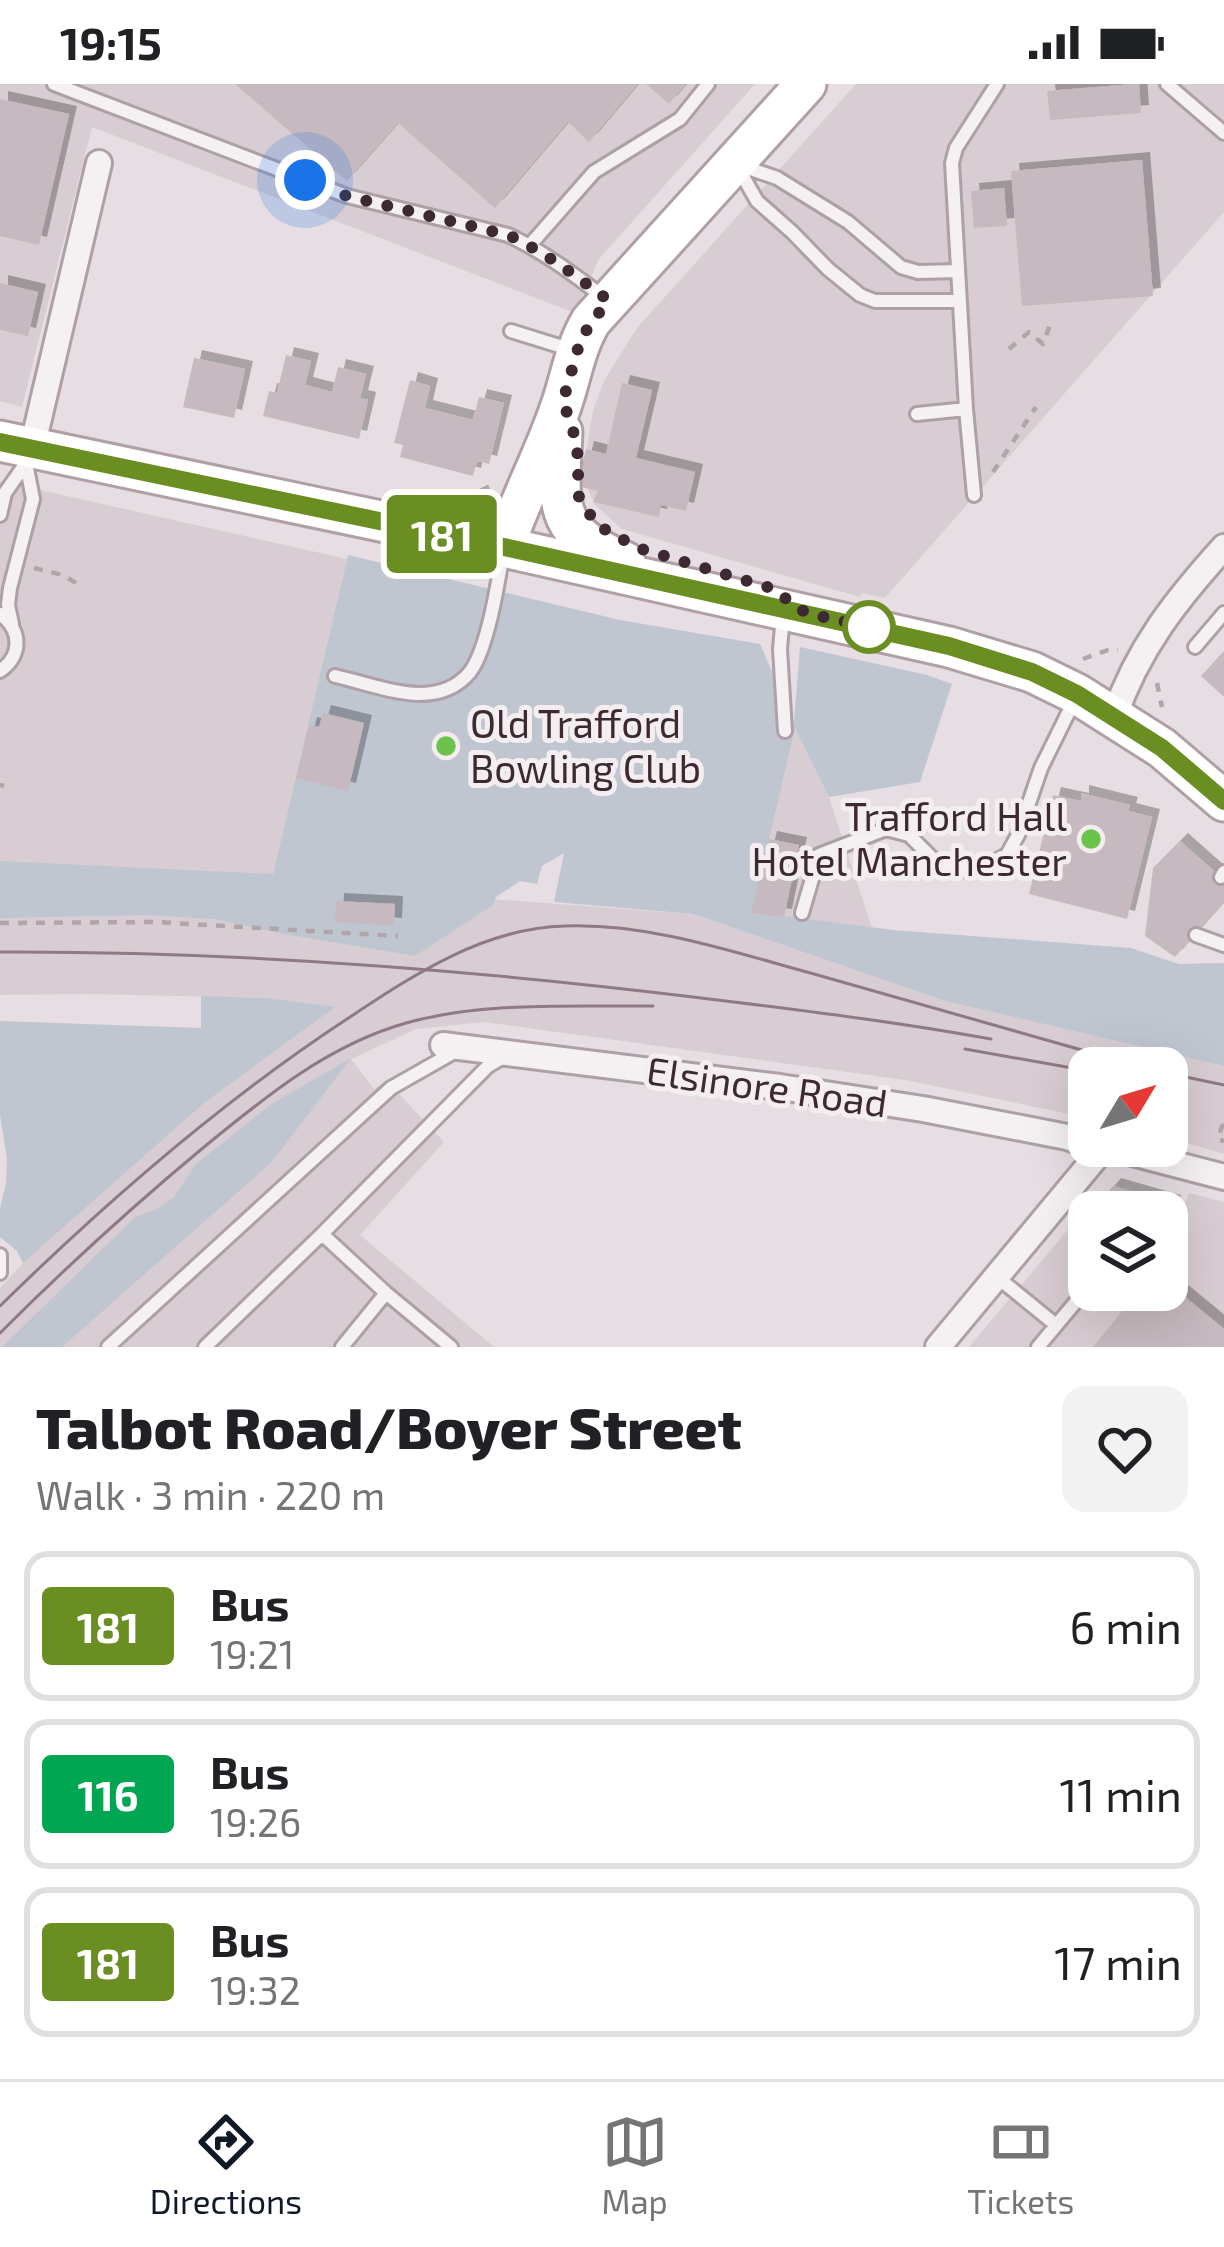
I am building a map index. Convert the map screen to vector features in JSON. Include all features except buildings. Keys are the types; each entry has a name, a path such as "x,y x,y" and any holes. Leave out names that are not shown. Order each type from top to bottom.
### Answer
{"main road":[{"path":"504,547 591,321 806,84"},
{"path":"563,401 560,494 572,530 600,552 686,586"},
{"path":"19,451 504,547 949,646 1032,672 1077,694 1162,748 1224,801"}],"street":[{"path":"19,451 99,163"},
{"path":"1114,717 1153,633 1220,558"},
{"name":"Elsinore Road","path":"453,1046 821,1093 1068,1140"},
{"path":"938,1347 1079,1167"},
{"name":"Elsinore Road","path":"1186,1167 1224,1177"}],"lane":[{"path":"53,84 347,196 508,235 530,245 608,300"},
{"path":"530,245 594,172 680,119 708,84"},
{"path":"974,495 952,164 956,148 997,84"},
{"path":"1167,84 1224,134"},
{"path":"735,163 777,178 848,222 902,267 918,272 958,271"},
{"path":"735,163 757,201 860,295 875,301 960,301"},
{"path":"512,331 576,351"},
{"path":"917,414 967,409"},
{"path":"0,514 19,451"},
{"path":"0,671 17,650 8,604 33,500 19,451"},
{"path":"335,676 405,693 442,692 458,683 470,672 481,645 504,547"},
{"path":"783,608 780,649 785,731"},
{"path":"1195,646 1224,613"},
{"path":"0,614 12,624"},
{"path":"802,913 820,855 886,829 909,835 939,866 957,871 1007,855 1077,694"},
{"path":"1196,935 1224,945"},
{"path":"108,1347 391,1088 453,1046"},
{"path":"205,1347 488,1066 511,1053"},
{"path":"322,1234 451,1347"},
{"path":"0,1255 0,1274"},
{"path":"996,1276 1056,1325"},
{"path":"342,1347 386,1293"},
{"path":"1038,1347 1068,1311"}],"path":[{"path":"1009,349 1029,332 1043,344 1050,325"},
{"path":"984,475 995,471 1036,407"},
{"path":"17,565 76,583"},
{"path":"0,923 156,922 398,937"},
{"path":"1224,1126 1219,1139 1224,1141"}],"shaded area":[{"path":"0,84 755,84 599,259 575,313 92,127 22,407 0,401"},
{"path":"856,84 1224,84 1224,212 885,598 862,593 860,597 622,529 595,505 582,477 593,410 605,379 637,328"},
{"path":"0,481 347,559 273,874 491,899 693,914 945,1001 1142,1047 1068,1047 1068,1114 905,1080 484,1022 416,1029 351,1059 374,1089 386,1080 444,1142 360,1235 494,1347 0,1347 0,1288 23,1263 17,1251 266,998 0,995"},
{"path":"348,555 620,620 760,644 794,722 800,647 952,684 920,782 829,797 795,728 752,912 893,930 1131,948 1179,964 1224,963 1224,1066 1188,1058 1188,1047 1142,1047 945,1001 693,914 554,902 564,853 542,866 537,884 520,881 496,897 493,905 415,956 214,919 147,915 0,918 0,861 273,874"},
{"path":"795,725 829,797 872,928 751,913"},
{"path":"201,996 335,1007 204,1103 23,1263 0,1237 7,1159 0,1115 0,1021 201,1028"},
{"path":"351,1058 272,1162 62,1347 2,1347 135,1217 174,1197 195,1165 270,1105"},
{"path":"1188,1058 1224,1066 1224,1154 1188,1143"},
{"path":"1188,1196 1224,1202 1224,1347 969,1347 1068,1229 1068,1311 1188,1311"}],"tram line":[{"path":"0,1306 168,1153 257,1082 400,985 452,956 506,935 596,926 691,941 1071,1047"},
{"path":"0,952 260,958 434,970 767,1006 991,1039"},
{"path":"0,1333 204,1147 274,1092 350,1045 406,1023 467,1011 653,1006"},
{"path":"965,1049 1068,1067"},
{"path":"1188,1077 1224,1085"}],"bus line":[{"name":"181","path":"0,442 949,646 1032,672 1077,694 1162,748 1224,801"}],"place":[{"name":"Old Trafford Bowling Club","path":"446,746"},
{"name":"Trafford Hall Hotel Manchester","path":"1091,839"}],"route":[{"path":"305,180 347,196 508,235 566,268 608,300 581,338 563,401 577,443 579,498 597,525 638,548 771,588 806,613 869,627"}]}
